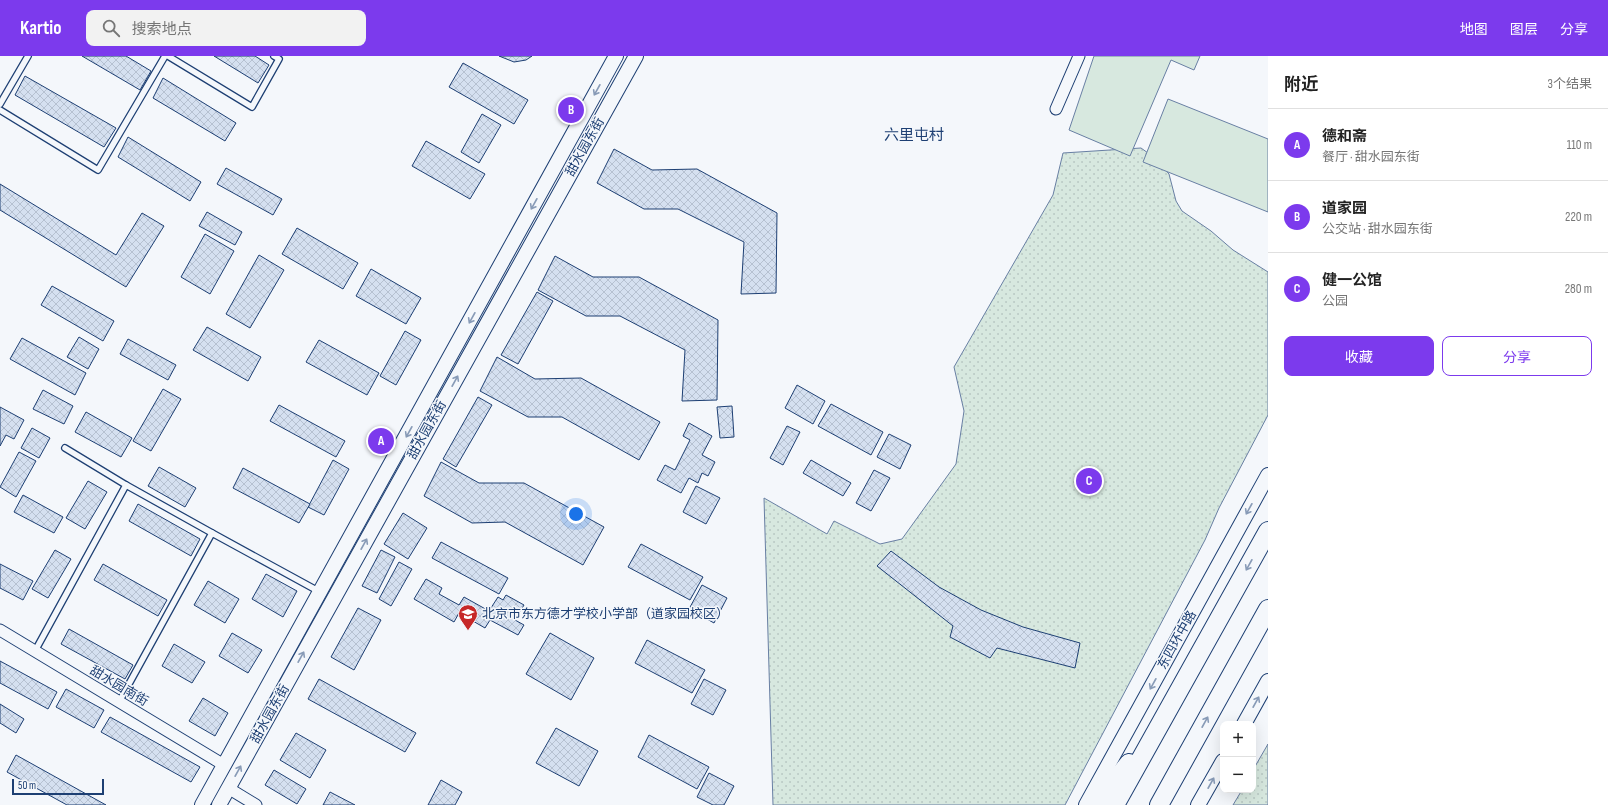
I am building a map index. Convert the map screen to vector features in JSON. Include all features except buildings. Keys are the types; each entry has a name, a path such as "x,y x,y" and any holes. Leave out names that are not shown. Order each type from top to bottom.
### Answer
{"highway":[{"name":"东四环中路","path":"1115,805 1268,531"},
{"path":"1158,805 1268,609"},
{"path":"1095,805 1156,730"},
{"path":"1172,805 1191,747"}],"street":[{"name":"甜水园东街","path":"202,805 616,56"},
{"name":"甜水园东街","path":"219,805 636,56"},
{"path":"1056,110 1079,56"},
{"name":"东四环中路","path":"1086,805 1268,475"},
{"name":"甜水园南街","path":"0,630 224,765"},
{"path":"1246,721 1268,681"},
{"path":"1198,805 1220,766"},
{"path":"228,788 256,805"}],"lane":[{"path":"0,104 28,56"},
{"path":"0,110 98,170 166,56 252,107 279,59 274,56"},
{"path":"65,448 212,534 320,592"},
{"path":"35,651 126,485"},
{"path":"119,702 212,534"}],"shaded area":[{"path":"1094,56 1200,56 1194,70 1171,60 1130,156 1069,130"},
{"path":"1168,99 1268,139 1268,212 1143,162"},
{"path":"1141,148 1155,158 1169,174 1176,201 1182,211 1211,231 1233,250 1268,272 1268,415 1219,508 1205,540 1065,805 773,805 764,498 827,534 834,521 880,544 902,539 956,464 964,411 954,367 1053,195 1063,153"},
{"path":"1268,744 1268,805 1233,805 1240,793 1256,793 1256,765"}],"place":[{"name":"道家园","path":"571,110"},
{"name":"德和斋","path":"381,441"},
{"name":"健一公馆","path":"1089,481"},
{"name":"北京市东方德才学校小学部（道家园校区）","path":"468,631"}],"district":[{"name":"六里屯村","path":"914,135"}]}
